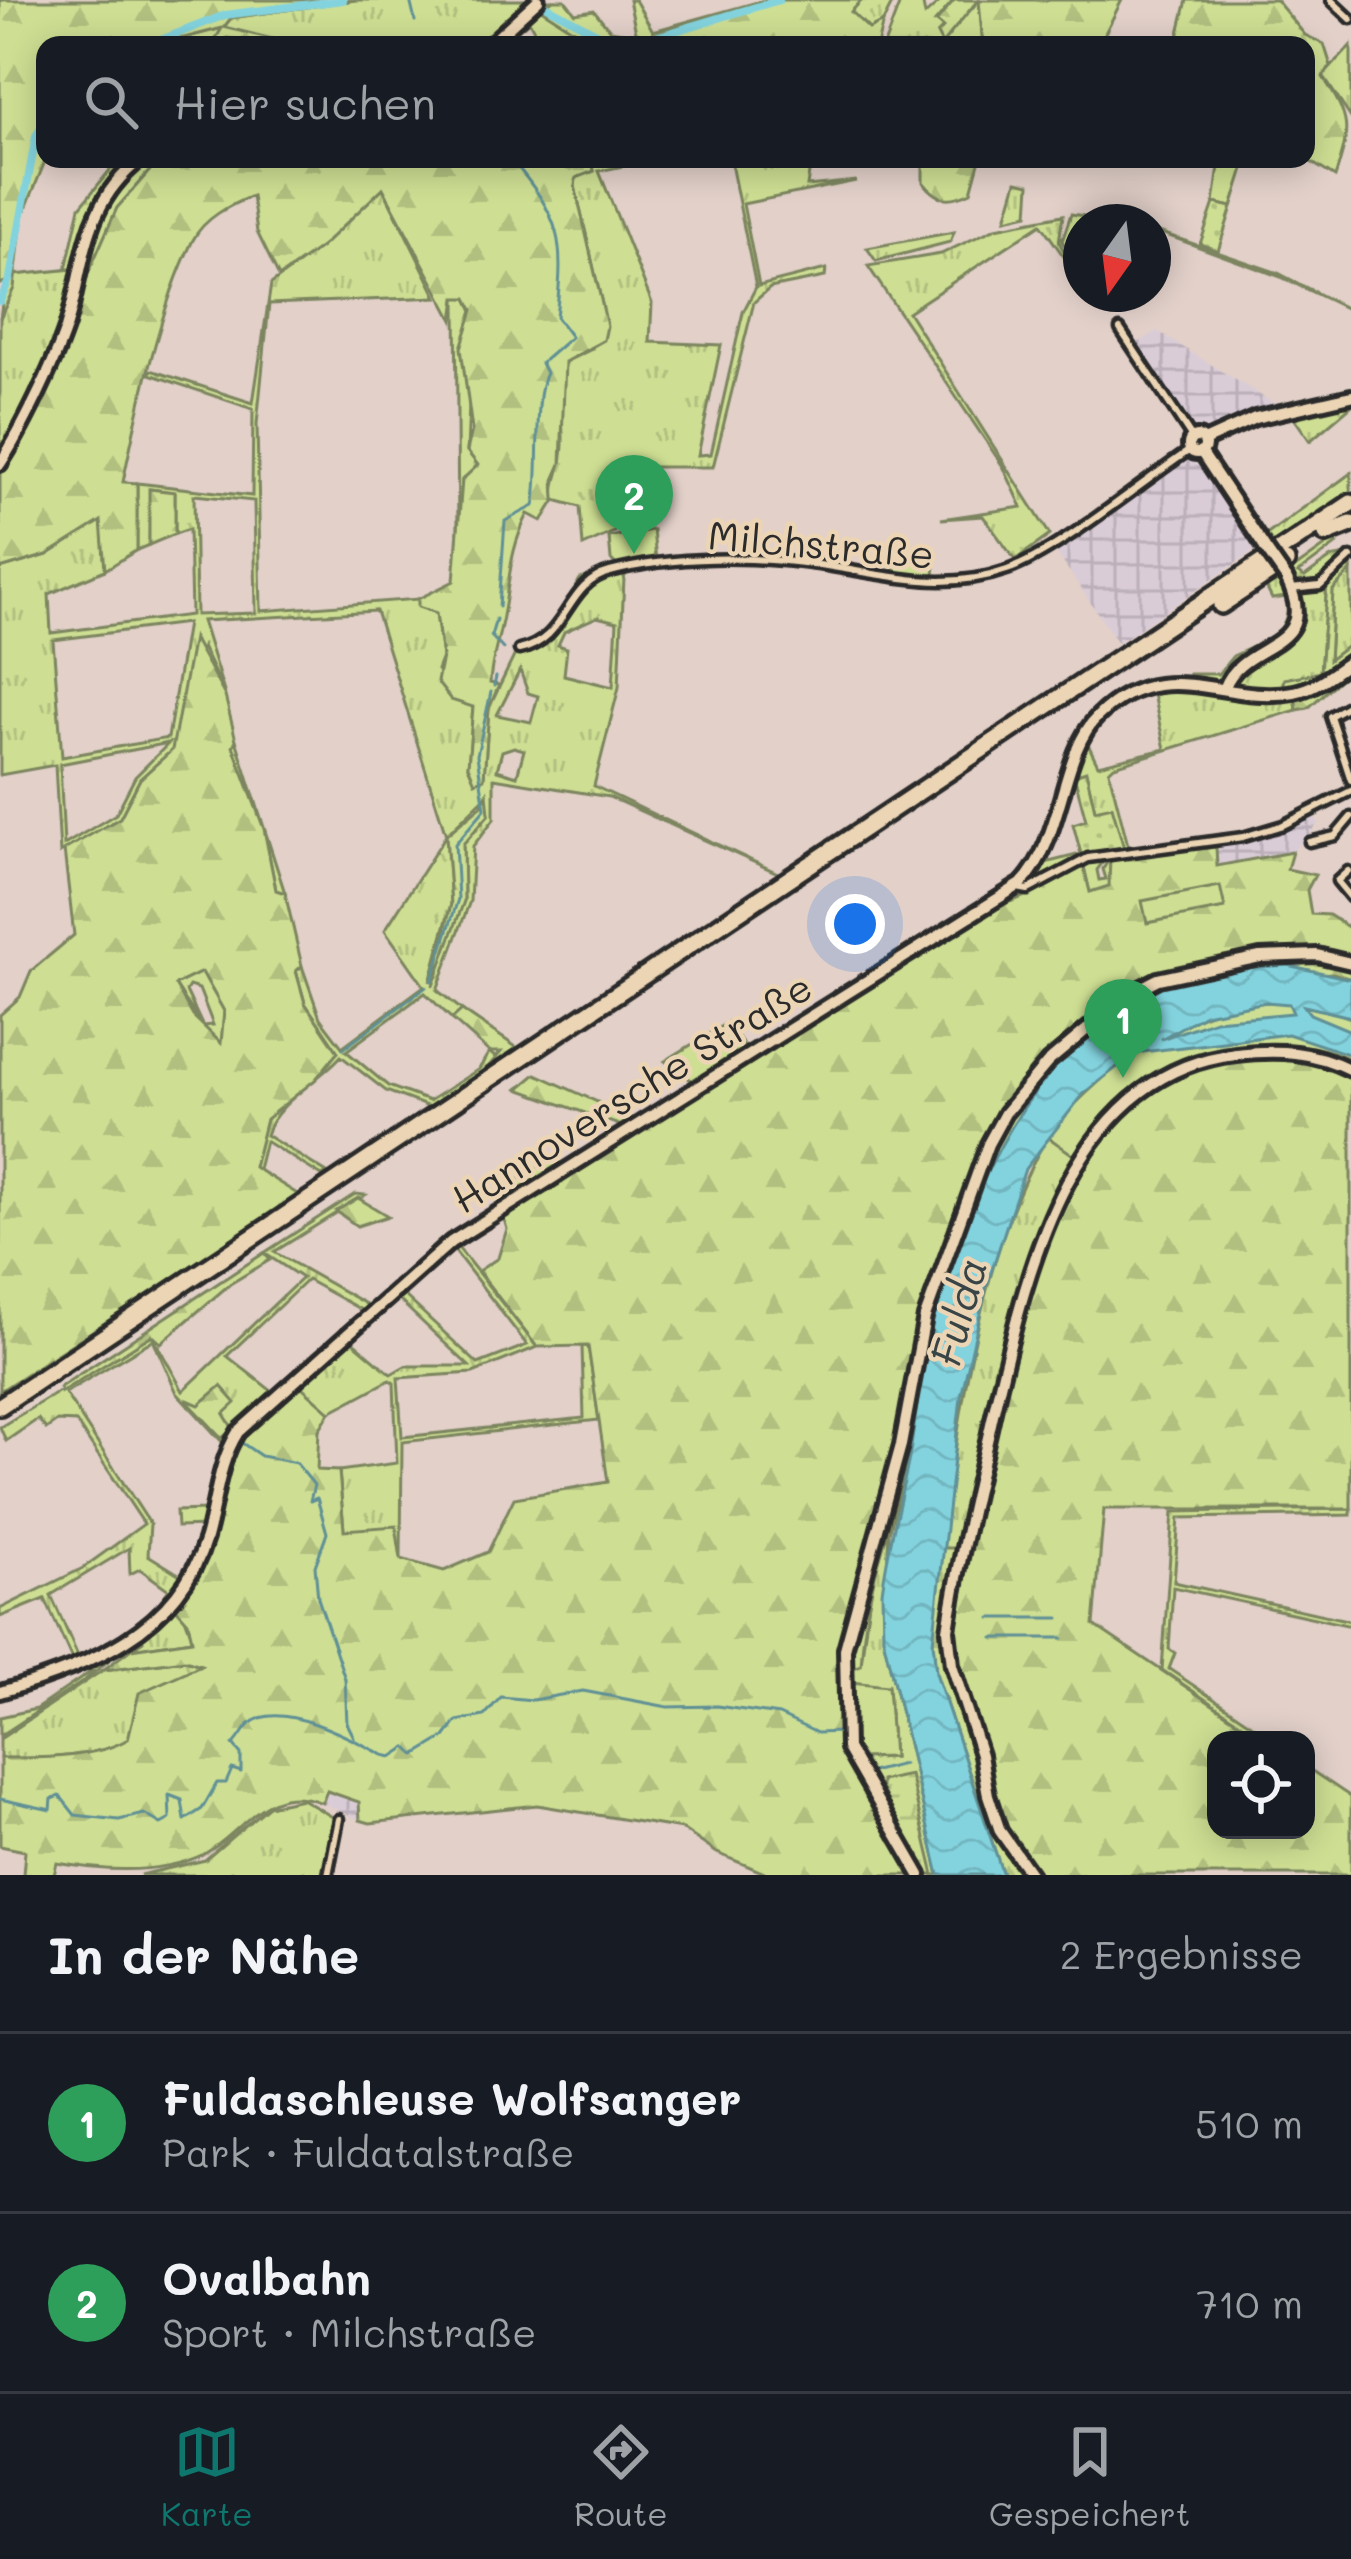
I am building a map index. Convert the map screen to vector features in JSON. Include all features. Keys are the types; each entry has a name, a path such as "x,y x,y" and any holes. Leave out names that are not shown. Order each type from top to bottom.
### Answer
{"highway":[{"path":"0,1406 1351,503"},
{"path":"0,1418 1351,520"}],"main road":[{"path":"498,36 535,3"},
{"path":"0,464 64,334 80,254 93,220 134,168"},
{"path":"1228,687 1238,669 1285,638 1295,612 1288,584 1197,445 1255,418 1351,396"},
{"name":"Hannoversche Straße","path":"0,1692 79,1666 154,1621 200,1556 227,1452 238,1432 445,1247 1017,888 1032,871 1064,800 1082,738 1097,718 1118,702 1168,683 1254,692 1304,690 1351,661"},
{"path":"1238,669 1241,683 1254,692"},
{"path":"920,1875 847,1748 846,1633 901,1445 925,1317 988,1144 1005,1113 1084,1028 1158,979 1260,957 1317,955 1351,964"},
{"path":"1031,1875 1000,1832 952,1665 948,1630 1014,1318 1039,1242 1092,1144 1154,1081 1199,1060 1278,1050 1310,1054 1351,1070"}],"street":[{"path":"1331,0 1351,20"},
{"path":"1120,329 1197,445"},
{"name":"Milchstraße","path":"519,650 558,629 579,586 610,572 674,562 785,561 939,584 1012,569 1197,445"},
{"path":"1288,584 1320,586 1351,557"},
{"path":"1351,704 1330,716 1351,780"},
{"path":"1017,888 1028,890 1088,858 1243,837 1283,824 1351,791"},
{"path":"1310,842 1335,836 1351,817"},
{"path":"1348,871 1337,881 1351,898"},
{"path":"328,1875 339,1819"}],"shaded area":[{"path":"1157,331 1277,408 1197,431 1135,345"},
{"path":"1187,461 1200,465 1257,549 1118,643 1054,549"},
{"path":"1310,813 1319,823 1292,852 1216,866 1216,847"},
{"path":"326,1791 360,1802 360,1820 322,1803"}],"green space":[{"path":"0,0 355,0 231,18 224,27 260,36 217,36 222,28 191,36 36,36 36,168 42,168 22,218 14,288 0,318 5,282 0,284"},
{"path":"355,0 553,0 542,9 583,36 537,36 529,21 511,36 258,36 224,28 218,36 192,36 223,28 231,18"},
{"path":"553,0 565,0 575,13 594,10 610,30 649,36 583,36 541,9"},
{"path":"629,0 635,0 653,31 765,0 649,36 636,32"},
{"path":"765,0 862,0 851,12 869,29 883,22 879,36 649,36"},
{"path":"862,0 894,0 883,22 869,29 851,11"},
{"path":"901,0 922,0 925,15 942,0 954,0 936,21 969,12 979,0 982,36 887,36"},
{"path":"954,0 978,0 949,36 938,36 943,28 936,22"},
{"path":"979,0 1122,0 1104,36 982,36"},
{"path":"1187,0 1276,0 1307,36 1178,36"},
{"path":"1315,40 1324,44 1331,66 1323,77 1346,125 1335,177 1315,165"},
{"path":"1351,46 1351,118 1323,76"},
{"path":"112,168 125,168 85,220 72,269 66,269 80,207"},
{"path":"125,168 152,168 117,208 0,472 0,318 15,275 72,269 85,220"},
{"path":"152,168 594,168 576,178 575,186 607,326 604,340 565,362 555,500 542,521 528,514 513,556 491,675 490,683 499,685 489,708 484,778 475,782 468,766 473,707 451,700 437,682 442,657 436,613 418,607 418,599 454,581 462,480 478,465 467,451 472,430 461,348 473,310 467,298 456,298 453,320 383,188 321,247 279,277 257,232 252,196 204,225 181,266 160,326 123,482 137,483 137,550 105,570 101,521 47,555 0,569 0,472 117,208"},
{"path":"614,168 599,171 652,303 650,342 721,345 698,455 711,454 743,312 756,287 732,168 810,168 807,186 856,181 743,204 759,286 826,269 825,277 770,288 754,302 713,467 635,467 614,532 583,546 580,507 555,500 555,489 563,450 565,362 592,349 602,304 575,186 576,178 594,171"},
{"path":"923,168 978,168 971,192 957,197 939,196 923,182"},
{"path":"1219,168 1244,168 1232,207 1214,203"},
{"path":"1017,181 1030,184 1028,214 1006,219"},
{"path":"383,188 437,297 269,304 257,424 261,611 418,599 419,607 436,613 442,657 437,670 473,707 468,766 484,777 489,708 519,646 548,634 580,579 630,566 624,578 619,687 594,786 780,874 609,797 494,778 494,819 473,846 470,901 437,990 462,1010 452,1019 425,993 346,1051 388,1086 429,1101 479,1069 489,1052 496,1058 483,1073 429,1107 386,1091 341,1056 278,1113 266,1135 327,1173 322,1176 265,1141 258,1169 254,1167 266,1119 338,1052 305,1003 296,970 302,966 320,1018 342,1047 424,986 385,930 446,835 376,611 202,621 225,695 202,647 172,750 140,779 120,818 60,853 55,765 0,775 0,569 47,555 102,520 105,570 49,594 51,633 191,615 189,529 175,534 175,492 150,489 149,545 137,550 137,483 252,496 253,409 149,374 151,370 253,403 271,284 321,247","holes":["194,495 254,501 256,613 196,615","597,617 617,622 613,687 564,675 567,648 558,645 564,632","187,623 168,738 62,757 53,640","520,670 528,693 538,696 531,722 497,715","169,743 135,777 116,814 64,845 60,764","524,750 517,776 497,770 502,751","486,796 489,814 463,844 464,901 430,982 451,904 446,835"]},
{"path":"1214,203 1232,207 1218,251 1200,244"},
{"path":"1063,215 1059,242 1063,255 1041,224 908,312 1050,535 1015,560 983,516 941,519 1022,507 1004,468 868,266 941,254 996,228"},
{"path":"954,232 950,242 876,261 867,248"},
{"path":"1171,236 1278,273 1351,311 1281,277"},
{"path":"456,297 467,298 473,310 467,451 478,465 462,480 458,534"},
{"path":"1351,399 1351,406 1310,441 1294,418"},
{"path":"1351,473 1351,494 1272,550 1265,536"},
{"path":"149,489 175,492 175,534 149,545"},
{"path":"653,530 656,560 619,567 611,560 609,537"},
{"path":"1335,539 1337,544 1298,573 1305,577 1331,558 1351,554 1351,571 1333,590 1329,660 1351,643 1351,669 1308,708 1297,710 1294,688 1282,688 1284,679 1320,672 1327,584 1300,587 1288,573"},
{"path":"895,558 935,562 934,578 893,573"},
{"path":"1351,571 1351,643 1329,662 1333,590"},
{"path":"1288,573 1311,587 1327,584 1320,673 1284,679 1282,687 1294,688 1297,710 1114,766 1109,771 1129,849 1074,860 1036,879 1041,864 1081,854 1095,810 1086,772 1074,775 1085,738 1098,765 1165,749 1153,694 1186,689 1189,674 1218,674 1233,656 1279,635 1290,607 1287,597 1272,599 1266,587"},
{"path":"193,638 225,696 236,740 233,746 264,829 276,890 285,893 302,966 296,971 305,1003 338,1052 315,1080 266,1119 254,1167 299,1195 483,1073 501,1052 489,1052 452,1019 462,1010 519,1049 514,1057 0,1391 0,1015 20,997 31,971 74,935 64,850 120,818 140,779 172,750","holes":["202,972 224,1011 221,1043 193,1016 175,985"]},
{"path":"236,740 285,893 276,891 264,829 233,746"},
{"path":"1086,771 1095,810 1112,806 1124,848 1081,854 1073,824 1086,820 1074,775"},
{"path":"487,793 489,814 463,844 464,901 433,986 451,904 446,835 481,806"},
{"path":"1216,847 1217,866 1292,852 1287,869 1315,875 1307,890 1311,914 1329,915 1351,929 1351,979 1333,973 1219,978 1175,982 1147,991 1076,1048 1043,1084 991,1166 938,1305 923,1365 912,1448 872,1586 861,1665 838,1674 839,1738 919,1875 769,1875 717,1853 682,1829 537,1805 370,1823 360,1820 359,1802 327,1791 322,1803 303,1797 272,1803 219,1844 187,1861 131,1869 57,1863 54,1875 23,1875 25,1851 0,1846 0,1758 66,1756 115,1746 128,1739 139,1693 201,1665 185,1660 103,1670 131,1649 192,1640 188,1622 175,1607 214,1526 239,1440 296,1382 330,1412 319,1430 317,1470 339,1471 344,1530 396,1526 401,1559 444,1571 488,1552 514,1498 608,1482 588,1346 537,1347 478,1271 498,1258 507,1229 499,1203 622,1126 518,1089 536,1074 637,1120 1001,904 1083,864 1090,892 1109,886 1110,858"},
{"path":"1110,858 1110,886 1090,893 1083,862 1105,859 1097,870 1099,880 1106,879 1103,869"},
{"path":"1220,886 1225,908 1147,923 1142,901"},
{"path":"202,972 224,1011 222,1045 203,1026 213,1025 199,989 189,986 186,991 202,1025 175,985"},
{"path":"1245,1004 1312,1004 1351,1018 1351,1059 1297,1045 1213,1050 1145,1081 1109,1114 1076,1157 1045,1135 1121,1063 1180,1026"},
{"path":"728,1022 747,1050 702,1079 694,1082 665,1061"},
{"path":"1288,1034 1351,1055 1351,1509 1104,1509 1094,1625 1252,1731 1207,1731 1207,1839 1315,1839 1315,1773 1351,1797 1351,1875 1003,1875 936,1673 933,1642 942,1548 955,1548 1020,1292 1056,1195 1111,1112 1149,1081 1193,1058 1192,1050"},
{"path":"1202,1043 1194,1057 1089,1143 1044,1221 1010,1317 998,1386 954,1549 942,1548 959,1423 990,1276 1014,1206 1044,1143 1082,1091 1129,1056"},
{"path":"550,1159 563,1164 499,1203 496,1194"},
{"path":"355,1194 365,1195 274,1252 371,1307 365,1312 307,1280 227,1356 273,1392 235,1438 207,1526 177,1527 176,1511 206,1510 224,1444 177,1393 153,1340 65,1393 150,1524 148,1555 185,1578 160,1612 155,1609 169,1590 140,1569 130,1574 129,1548 51,1595 81,1663 75,1666 45,1599 0,1617 0,1609 83,1568 144,1524 76,1422 57,1421 46,1429 38,1419 6,1441 0,1427 152,1335 183,1391 302,1278 264,1253","holes":["221,1387 235,1403 223,1415 230,1423 222,1437 185,1399 199,1406"]},
{"path":"358,1198 388,1216 357,1226 336,1211"},
{"path":"288,1202 292,1206 0,1400 0,1391"},
{"path":"456,1245 537,1347 473,1373 398,1378 402,1437 584,1418 582,1346 588,1346 599,1420 402,1442 401,1559 344,1530 339,1471 397,1463 394,1383 390,1380 330,1412 296,1382 304,1382 352,1341 391,1374 405,1366 469,1366 398,1299 403,1294 478,1364 527,1345 453,1249"},
{"path":"264,1253 270,1260 230,1284 161,1343 152,1335 61,1392 60,1387"},
{"path":"221,1386 236,1403 224,1414 233,1429 222,1438 185,1399 199,1405"},
{"path":"908,1462 889,1533 883,1637 939,1875 923,1875 837,1730 846,1730 838,1721 838,1673 842,1680 843,1671 861,1664 870,1592","holes":["888,1686 893,1757 859,1758 851,1731"]},
{"path":"1351,1509 1351,1515 1179,1518 1174,1582 1351,1621 1351,1626 1173,1587 1169,1649 1175,1653 1169,1669 1262,1731 1252,1731 1162,1670 1173,1512"},
{"path":"178,1598 193,1640 131,1649 143,1641 142,1633"},
{"path":"135,1638 84,1681 0,1736 0,1717 36,1709 92,1671 76,1670"},
{"path":"185,1660 201,1665 156,1692 128,1740 83,1754 0,1758 0,1739 103,1670"},
{"path":"851,1682 888,1686 893,1757 858,1758 851,1731"},
{"path":"910,1775 934,1875 924,1875 881,1788 881,1781"},
{"path":"302,1799 336,1819 325,1875 140,1875 205,1860 268,1806"}],"water":[{"name":"Fulda","path":"1287,965 1351,979 1351,1017 1304,1006 1310,1014 1351,1031 1351,1055 1288,1034 1135,1053 1084,1093 1025,1169 986,1288 961,1397 933,1642 936,1673 1003,1875 939,1875 883,1637 882,1592 928,1340 964,1225 1011,1128 1041,1083 1076,1044 1116,1011 1176,980","holes":["1266,1002 1289,1004 1293,1013 1215,1020 1161,1039 1205,1014"]}],"waterway":[{"path":"171,36 225,15 343,0"},
{"path":"410,0 415,21"},
{"path":"659,36 779,0"},
{"path":"537,1 602,36"},
{"path":"0,301 10,278 36,136"},
{"path":"499,607 505,521 534,506 546,373 541,363 571,337 556,317 560,268 556,232 541,198 518,168"},
{"path":"496,619 491,636 503,649"},
{"path":"494,686 496,677"},
{"path":"432,981 458,899 455,844 485,809 477,755 491,692"},
{"path":"343,1049 426,987"},
{"path":"239,1441 261,1456 296,1463 314,1485 310,1501 317,1498 327,1533 315,1566 318,1598 345,1679 347,1723 354,1737"},
{"path":"991,1618 1059,1618"},
{"path":"993,1638 1063,1638"},
{"path":"0,1799 51,1810 52,1799 60,1796 75,1815 119,1820 144,1814 161,1824 170,1819 169,1795 182,1800 185,1820 202,1809 217,1783 226,1783 232,1769 241,1772 241,1754 233,1745 249,1725 264,1717 319,1725 392,1757 407,1747 415,1755 445,1737 457,1721 484,1716 501,1697 533,1700 583,1691 668,1707 717,1706 779,1715 817,1733 840,1732"},
{"path":"864,1769 871,1772 903,1764"}],"place":[{"name":"Ovalbahn","path":"634,554"},
{"name":"Fuldaschleuse Wolfsanger","path":"1123,1078"}]}
